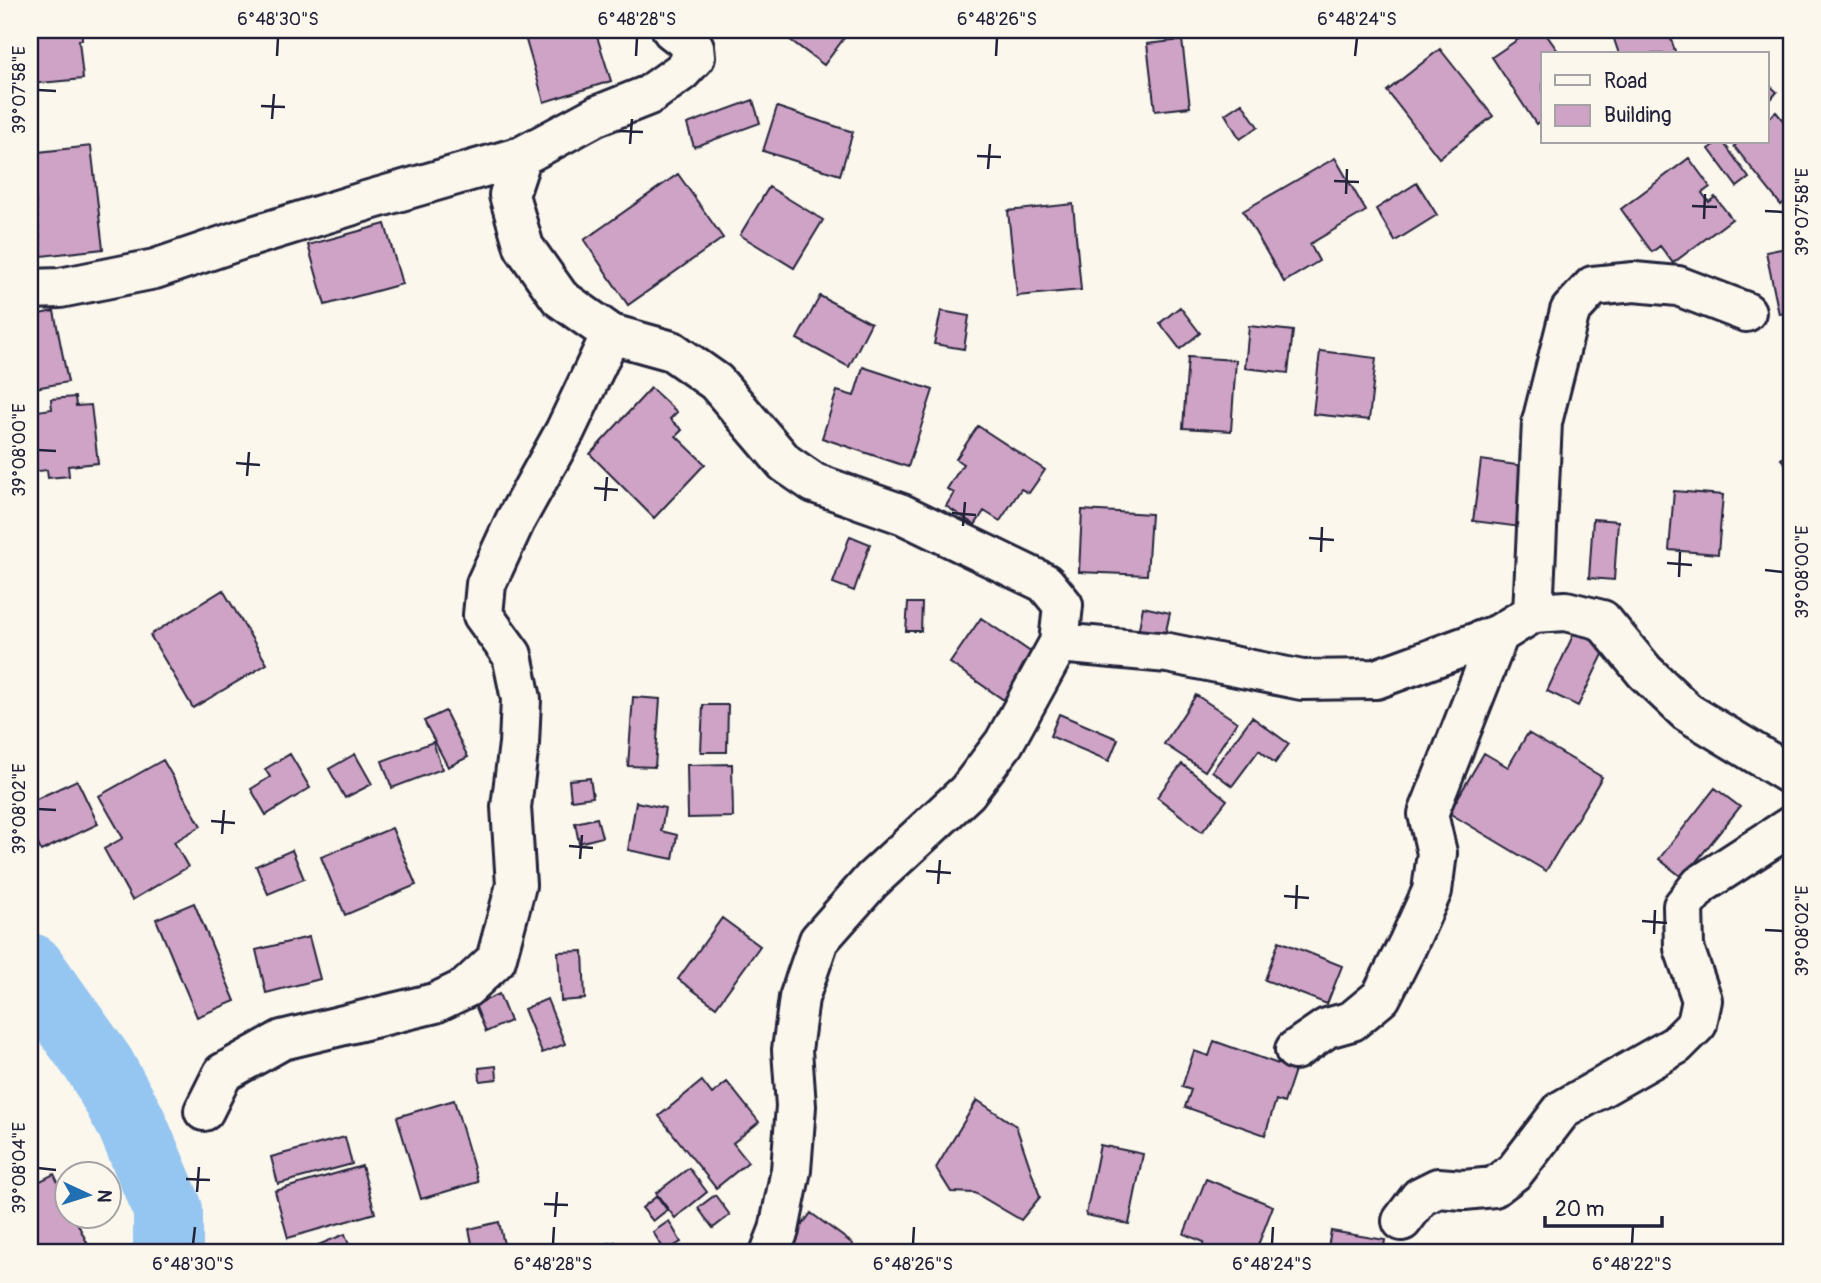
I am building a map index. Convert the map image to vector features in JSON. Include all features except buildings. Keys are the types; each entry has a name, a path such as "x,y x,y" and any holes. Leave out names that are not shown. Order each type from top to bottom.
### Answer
{"street":[{"path":"30,289 60,288 155,269 428,182 522,156 596,116 649,95 681,72 695,57 694,47 672,30"},
{"path":"522,156 509,195 524,247 560,298 611,334 672,351 716,382 785,463 814,483 902,514 1045,583 1063,605 1059,643 1003,743 967,792 872,880 819,940 799,998 792,1050 796,1106 791,1170 779,1230 770,1253"},
{"path":"1533,613 1542,422 1570,311 1593,286 1634,282 1678,286 1746,312"},
{"path":"204,1111 222,1073 282,1040 435,1003 466,988 496,960 516,885 511,807 519,744 521,699 512,655 483,615 486,584 611,334"},
{"path":"1059,643 1168,653 1302,680 1376,679 1499,634 1533,613 1566,611 1602,620 1645,672 1687,712 1791,775"},
{"path":"1295,1050 1327,1028 1352,1021 1381,997 1408,946 1432,891 1437,853 1428,814 1499,634"},
{"path":"1402,1222 1420,1197 1438,1188 1464,1190 1494,1187 1515,1171 1562,1110 1676,1045 1697,1024 1702,1000 1684,948 1683,906 1700,884 1791,826"}],"waterway":[{"path":"30,968 100,1066 131,1122 168,1210 168,1253"}]}
